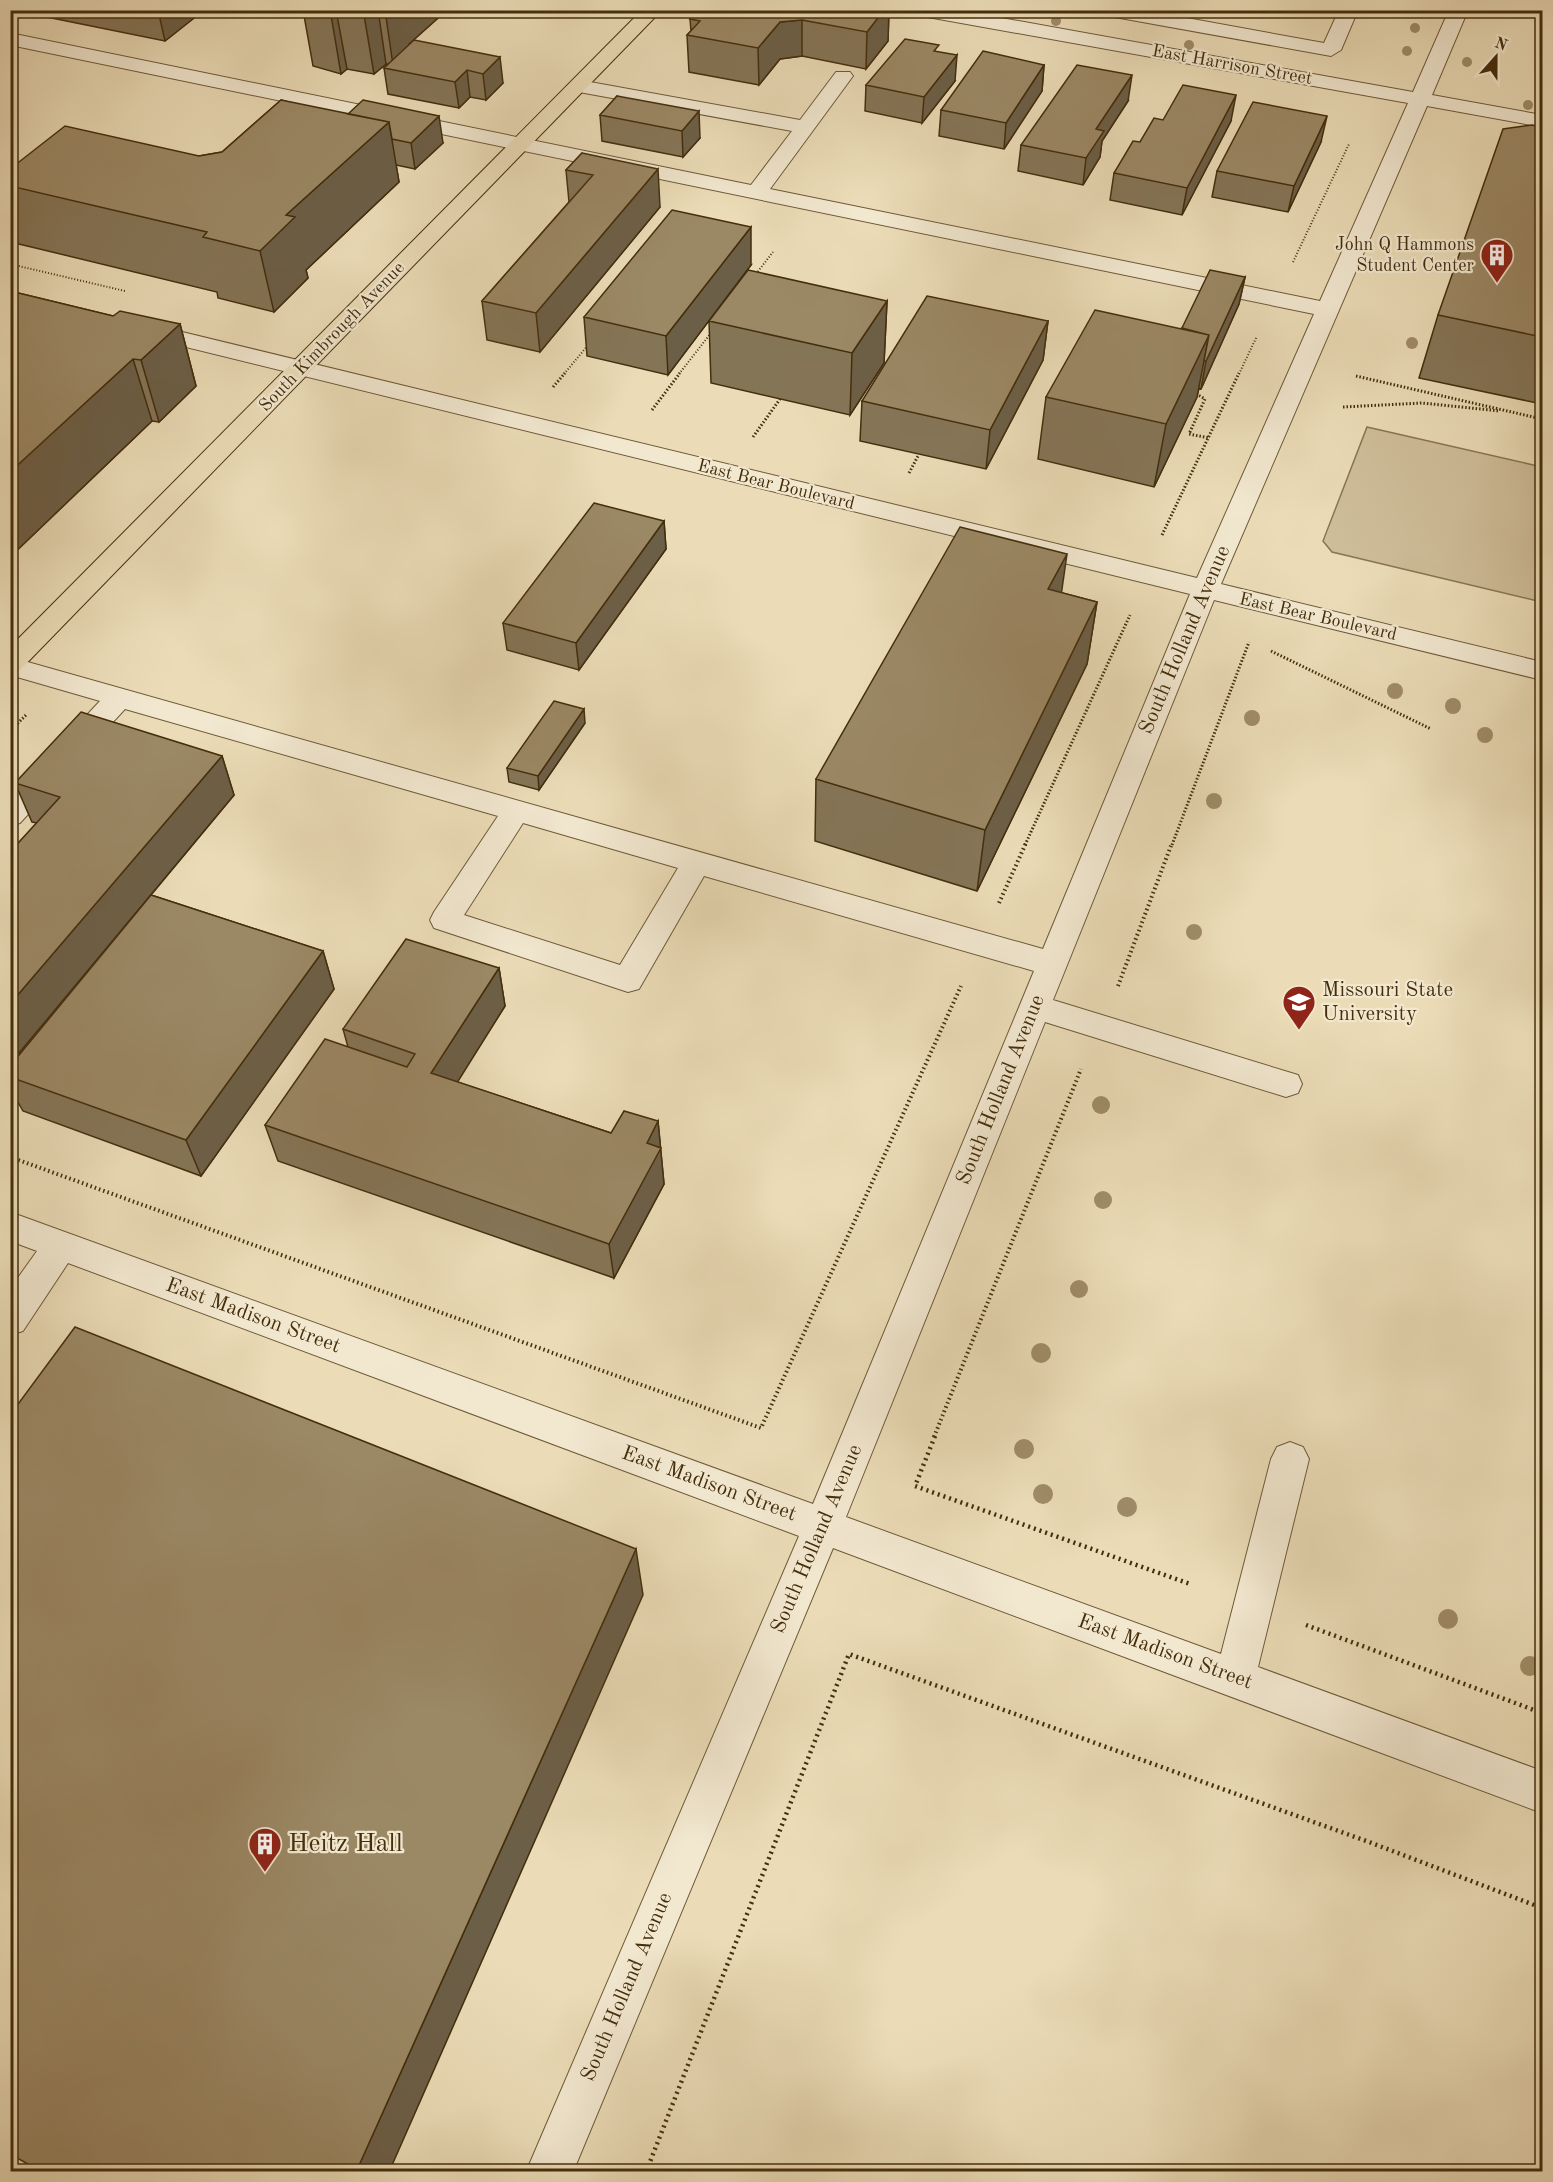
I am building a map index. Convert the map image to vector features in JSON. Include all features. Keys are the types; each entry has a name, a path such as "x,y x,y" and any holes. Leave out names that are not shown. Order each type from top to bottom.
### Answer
{"main road":[{"name":"South Kimbrough Avenue","path":"10,665 653,10"}],"street":[{"name":"East Harrison Street","path":"922,10 1002,17 1109,44 1542,121"},
{"path":"1227,32 1239,10"},
{"path":"1109,44 1121,12 1331,50 1349,10"},
{"name":"South Holland Avenue","path":"549,2172 823,1526 1204,590 1459,10"},
{"path":"10,39 1329,310"},
{"path":"756,193 843,76"},
{"path":"579,86 806,127"},
{"name":"East Bear Boulevard","path":"115,323 1204,590 1542,670"},
{"path":"10,665 1052,964"},
{"path":"10,816 119,698"},
{"path":"516,811 445,920 628,980 697,862"},
{"path":"1035,1007 1286,1084"},
{"name":"East Madison Street","path":"10,1226 1542,1791"},
{"path":"10,1320 60,1245"},
{"path":"1235,1678 1290,1459"}],"path":[{"path":"1161,537 1350,143"},
{"path":"752,279 773,252"},
{"path":"10,264 136,294"},
{"path":"648,416 717,325"},
{"path":"549,392 593,339"},
{"path":"1356,376 1477,402 1512,413"},
{"path":"1191,391 1204,399 1189,434 1209,438"},
{"path":"751,440 780,399"},
{"path":"1343,407 1386,401 1438,404 1542,419"},
{"path":"908,477 918,456"},
{"path":"10,1157 761,1428 1133,607"},
{"path":"1114,995 1250,640"},
{"path":"1261,646 1431,729"},
{"path":"10,731 59,680"},
{"path":"1085,1059 915,1486 1190,1584"},
{"path":"1306,1625 1542,1713"},
{"path":"646,2172 849,1654 1358,1838 1542,1908"}],"shaded area":[{"path":"1367,427 1542,467 1542,602 1332,552 1323,541"}],"building":[{"path":"314,10 336,10 331,15"},
{"path":"340,10 370,10 364,15"},
{"path":"707,10 884,10 867,32 802,20 780,22 758,48 687,35 700,21 690,19 694,15 702,16"},
{"path":"905,39 939,45 934,51 957,55 924,97 866,85"},
{"path":"414,40 500,57 483,74 467,70 455,82 384,68"},
{"path":"983,51 1044,65 1006,123 941,110"},
{"path":"1077,65 1132,75 1096,129 1104,131 1086,158 1021,145"},
{"path":"1183,85 1236,95 1187,188 1114,173 1133,141 1140,142 1154,118 1163,120"},
{"path":"617,96 699,111 682,131 600,115"},
{"path":"281,100 389,122 286,215 295,217 260,251 203,237 207,232 10,186 10,169 65,126 199,156 222,152"},
{"path":"363,100 439,116 411,143 392,139 389,122 348,114"},
{"path":"1253,102 1327,116 1294,186 1217,171"},
{"path":"1532,125 1542,127 1542,337 1438,315 1503,129"},
{"path":"582,153 658,169 536,313 482,301 593,175 566,170"},
{"path":"672,210 751,227 666,336 584,317"},
{"path":"748,270 887,301 852,353 709,321"},
{"path":"1210,270 1245,277 1204,361 1209,335 1182,328"},
{"path":"10,291 113,316 120,311 180,324 141,360 133,359 10,472"},
{"path":"927,296 1048,321 990,430 862,401"},
{"path":"1095,310 1209,335 1166,424 1046,397"},
{"path":"594,503 664,521 576,643 503,623"},
{"path":"960,527 1067,554 1048,589 1097,602 985,830 816,779"},
{"path":"554,701 584,709 538,776 507,768"},
{"path":"81,712 222,756 10,1004 10,852 60,797 15,783"},
{"path":"151,895 323,951 186,1140 10,1077 10,1066"},
{"path":"406,939 499,968 431,1073 611,1133 624,1111 658,1121 647,1143 661,1148 609,1244 265,1125 325,1039 407,1067 415,1054 343,1029"},
{"name":"Heitz Hall","path":"75,1327 636,1549 356,2172 42,2172 10,2154 10,1415"}],"place":[{"name":"John Q Hammons Student Center","path":"1497,284"},
{"name":"Missouri State University","path":"1299,1031"},
{"name":"Heitz Hall","path":"265,1873"}]}
